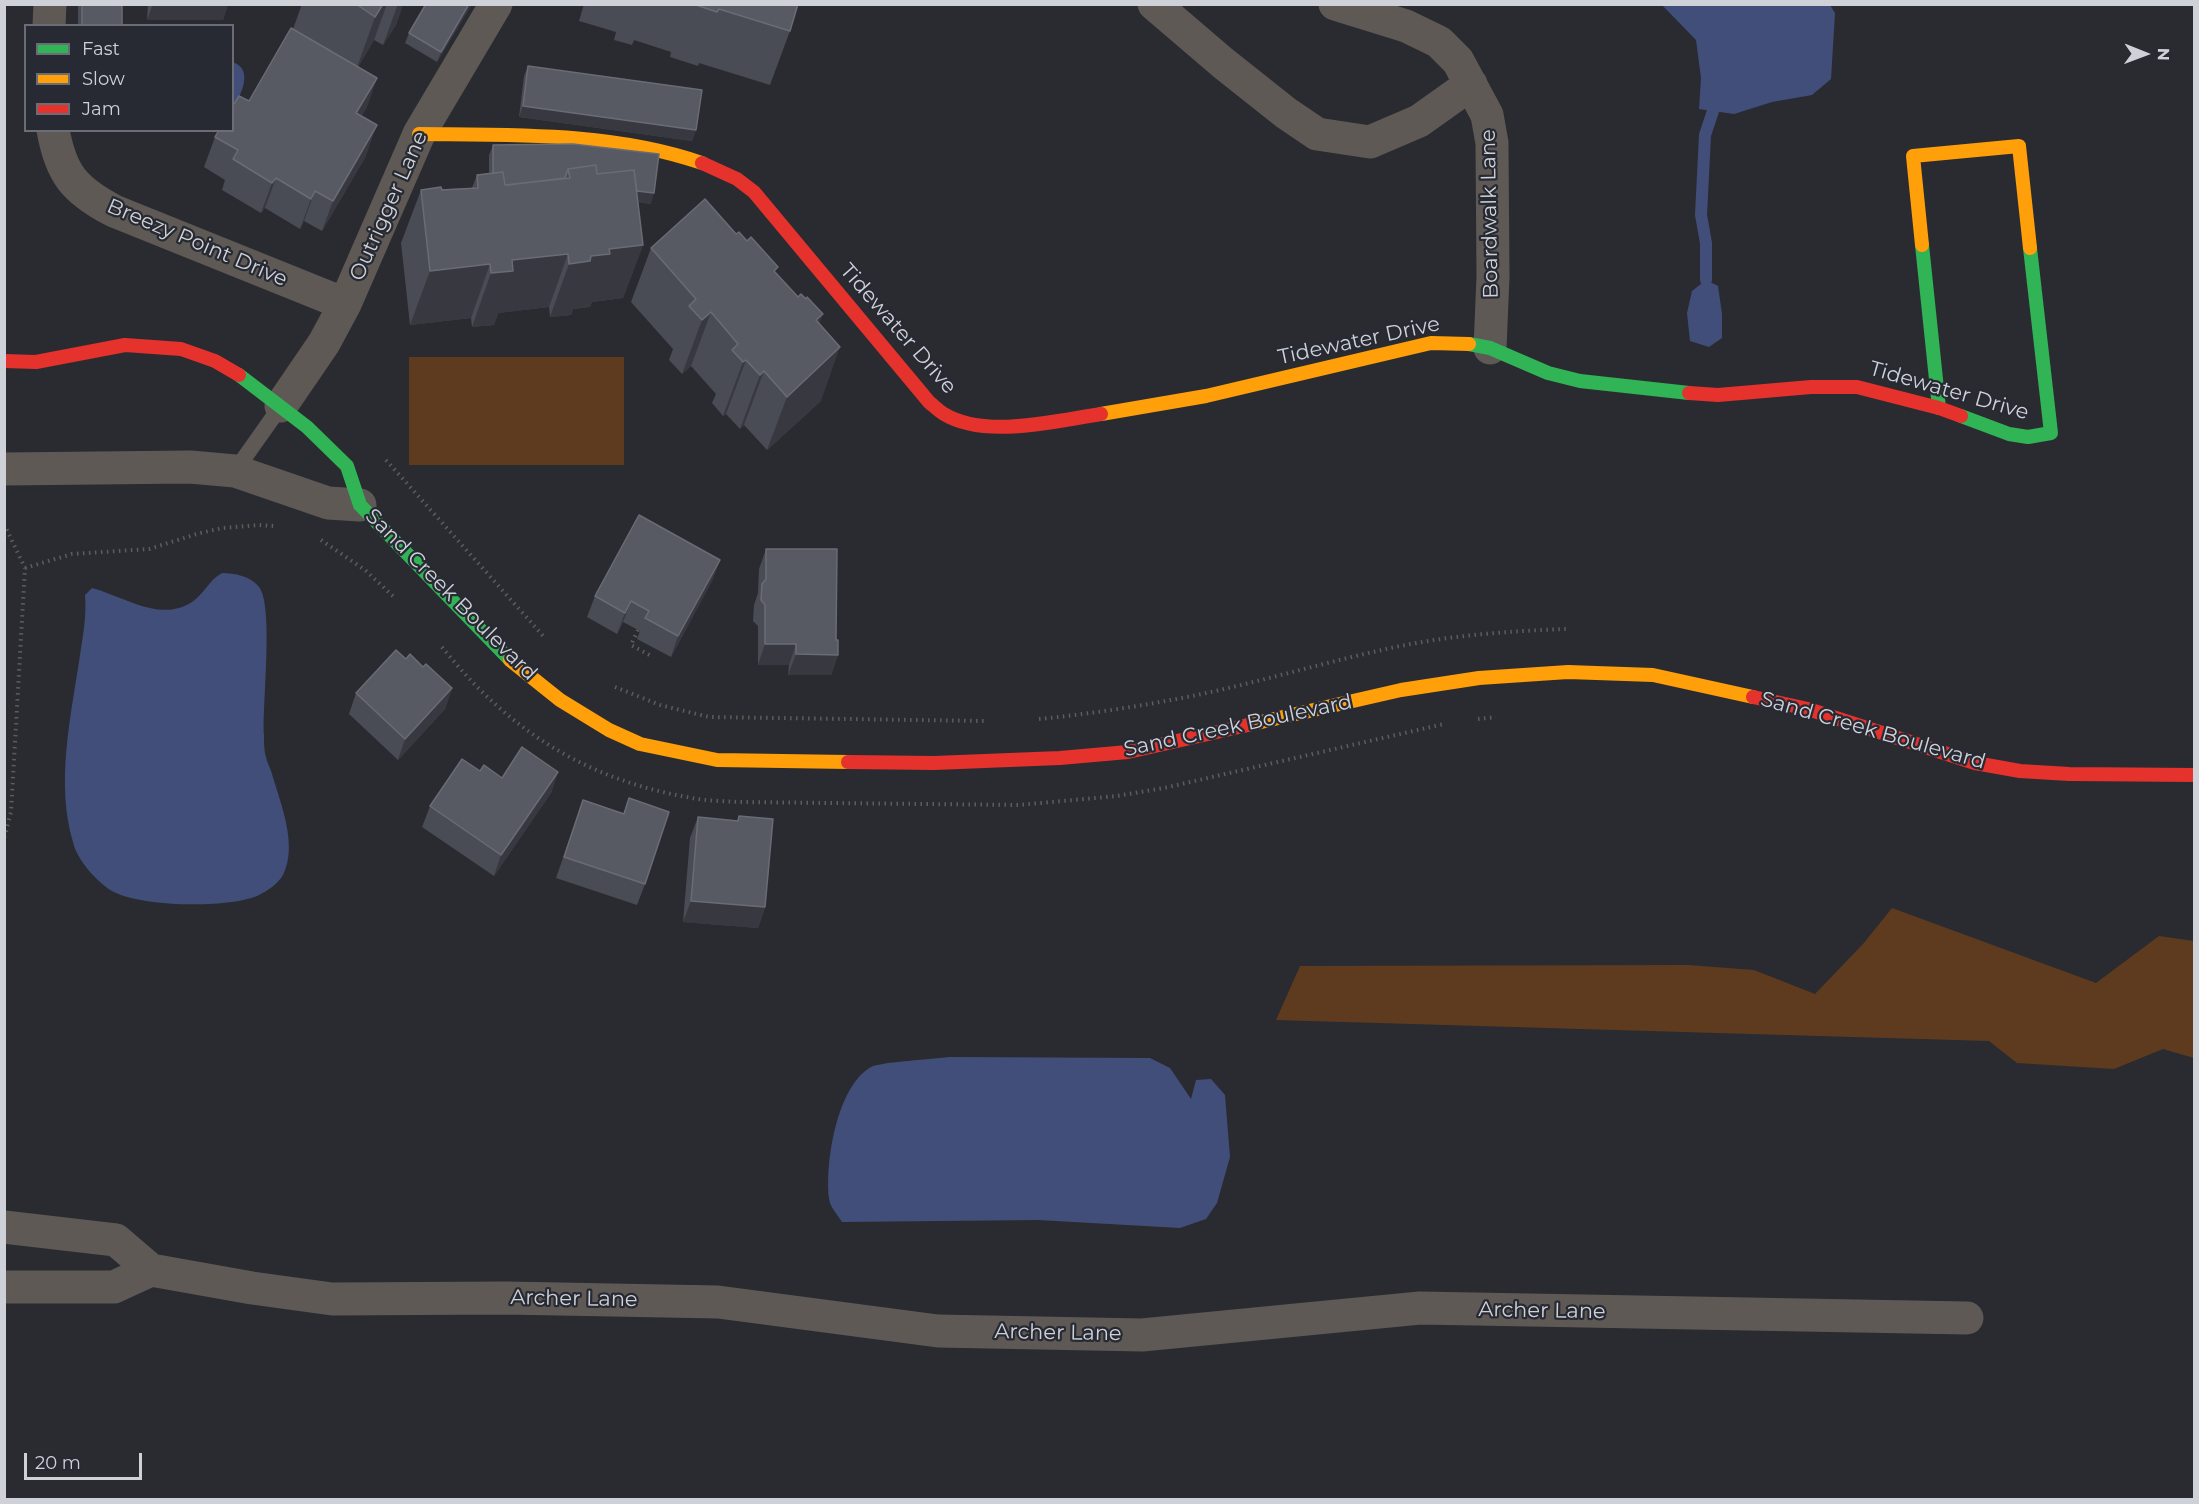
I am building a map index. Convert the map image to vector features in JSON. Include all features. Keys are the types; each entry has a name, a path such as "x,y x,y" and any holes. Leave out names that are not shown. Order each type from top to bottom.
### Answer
{"street":[{"path":"50,4 50,24"},
{"name":"Outrigger Lane","path":"281,406 324,343 345,304 419,134 496,4"},
{"path":"1154,4 1232,70 1286,113 1317,134 1370,142 1419,121 1471,84"},
{"name":"Boardwalk Lane","path":"1335,4 1406,26 1439,42 1458,61 1487,116 1492,143 1490,348"},
{"name":"Breezy Point Drive","path":"53,132 58,156 68,177 92,199 345,304"},
{"name":"Tidewater Drive","path":"419,134 560,136 643,147 690,158 724,172 746,186 765,205 929,402 944,414 963,422 1005,428 1137,409 1206,396 1431,344 1462,343 1490,348 1548,373 1580,381 1661,391 1718,394 1810,387 1857,387 1939,408 2009,434 2028,437 2051,433 2019,146 1913,156 1939,408"},
{"name":"Sand Creek Boulevard","path":"4,361 36,362 125,345 181,349 215,361 241,376 281,406 307,427 347,466 360,505 512,662 560,700 609,730 640,744 717,760 934,763 1060,758 1128,752 1401,690 1479,678 1568,672 1653,675 1808,709 1975,763 2020,771 2069,774 2194,775"},
{"name":"Sand Creek Boulevard","path":"4,469 190,467 235,471 328,502 360,505"},
{"path":"4,1227 116,1240 151,1270 114,1287 4,1287"},
{"name":"Archer Lane","path":"151,1270 332,1299 506,1298 718,1302 938,1331 1142,1335 1420,1308 1967,1318"}],"lane":[{"path":"235,471 281,406"}],"path":[{"path":"384,458 551,643"},
{"path":"4,524 25,568 10,812 4,839"},
{"path":"25,568 72,554 149,549 223,528 279,526"},
{"path":"316,537 365,570 397,600"},
{"path":"1033,719 1089,714 1193,696 1415,644 1532,630 1567,629"},
{"path":"638,630 631,645 651,656"},
{"path":"439,643 481,690 512,720 556,751 617,780 695,799 738,802 1018,805 1117,796 1164,788 1455,722"},
{"path":"606,682 660,705 709,717 988,721"},
{"path":"1475,719 1496,717"}],"shaded area":[{"path":"409,357 624,357 624,465 409,465"},
{"path":"1892,908 2096,983 2159,936 2194,941 2194,1058 2163,1049 2114,1069 2017,1063 1989,1041 1276,1020 1300,966 1688,965 1754,970 1815,994 1863,944"}],"water":[{"path":"1662,5 1830,5 1835,13 1831,79 1812,95 1772,102 1734,114 1699,109 1701,78 1696,40"},
{"path":"234,63 243,71 242,90 234,107"},
{"path":"1706,280 1718,286 1722,314 1722,338 1709,347 1690,341 1687,313 1692,291"},
{"path":"222,573 252,580 259,587 263,598 267,635 264,749 287,825 289,851 287,863 283,875 275,884 259,895 245,900 228,903 185,904 163,903 125,896 106,887 83,863 75,849 68,820 66,752 84,629 85,595 92,588 154,609 180,608 192,602"},
{"path":"949,1057 1150,1058 1170,1068 1191,1099 1196,1080 1211,1079 1225,1095 1230,1157 1217,1203 1206,1219 1180,1228 1038,1220 842,1222 829,1201 829,1165 836,1126 850,1090 859,1077 876,1065"}],"building":[{"path":"82,4 122,4 122,24 82,24"},
{"path":"356,4 383,4 375,17"},
{"path":"426,4 469,4 441,52 409,33"},
{"path":"693,4 798,4 790,31 719,9 717,12"},
{"path":"291,28 377,78 356,113 377,125 333,201 315,191 311,199 276,178 272,183 233,159 238,150 215,137 218,132 234,132 234,104 239,96 249,101"},
{"path":"528,66 702,90 696,130 523,106"},
{"path":"573,144 659,154 654,193 637,191 634,170 597,174 596,165 568,169 565,178 508,185 505,185 503,172 493,173 493,145"},
{"path":"596,165 597,174 634,170 643,245 609,249 610,254 591,256 590,261 569,264 568,254 512,260 513,271 491,273 490,264 430,271 421,190 441,187 442,190 478,188 477,175 503,172 505,185 570,178 568,169"},
{"path":"705,199 736,234 739,232 747,241 751,237 778,267 774,271 798,297 801,294 806,299 807,297 823,314 816,320 840,347 787,397 764,371 760,375 746,360 743,362 732,350 738,344 711,312 702,320 689,306 696,299 651,248"},
{"path":"639,515 720,560 678,636 645,618 649,611 631,601 625,613 595,596"},
{"path":"766,549 837,549 836,640 838,640 838,655 796,654 796,644 765,644 765,605 761,600 762,584 766,579"},
{"path":"396,650 406,659 410,654 423,667 426,664 452,688 405,739 356,693"},
{"path":"522,747 558,772 501,855 430,806 462,759 480,771 484,765 502,778"},
{"path":"629,798 669,812 645,884 564,857 583,800 624,814"},
{"path":"739,816 773,819 765,907 691,901 698,817 738,821"}],"waterway":[{"path":"1706,280 1706,243 1701,215 1705,135 1713,111"}],"traffic: fast":[{"path":"1922,245 1939,408"},
{"path":"1961,416 2009,434 2028,437 2051,433 2030,248"},
{"path":"1469,344 1490,348 1548,373 1580,381 1689,393"},
{"path":"239,375 307,427 347,466 360,505 510,660"}],"traffic: slow":[{"path":"419,134 526,135 598,140 668,153 702,163"},
{"path":"1922,245 1913,156 2019,146 2030,248"},
{"path":"1101,414 1206,396 1431,343 1469,344"},
{"path":"510,660 560,700 609,730 640,744 717,760 848,762"},
{"path":"1248,725 1401,690 1479,678 1568,672 1653,675 1753,697"}],"traffic: jam":[{"path":"702,163 737,179 754,192 929,402 944,414 979,426 1000,427 1042,424 1101,414"},
{"path":"4,361 36,362 125,345 181,349 215,361 239,375"},
{"path":"1689,393 1718,395 1811,387 1857,387 1961,416"},
{"path":"1753,697 1808,709 1975,763 2020,771 2069,774 2194,775"},
{"path":"848,762 934,763 1060,758 1128,752 1248,725"}]}
